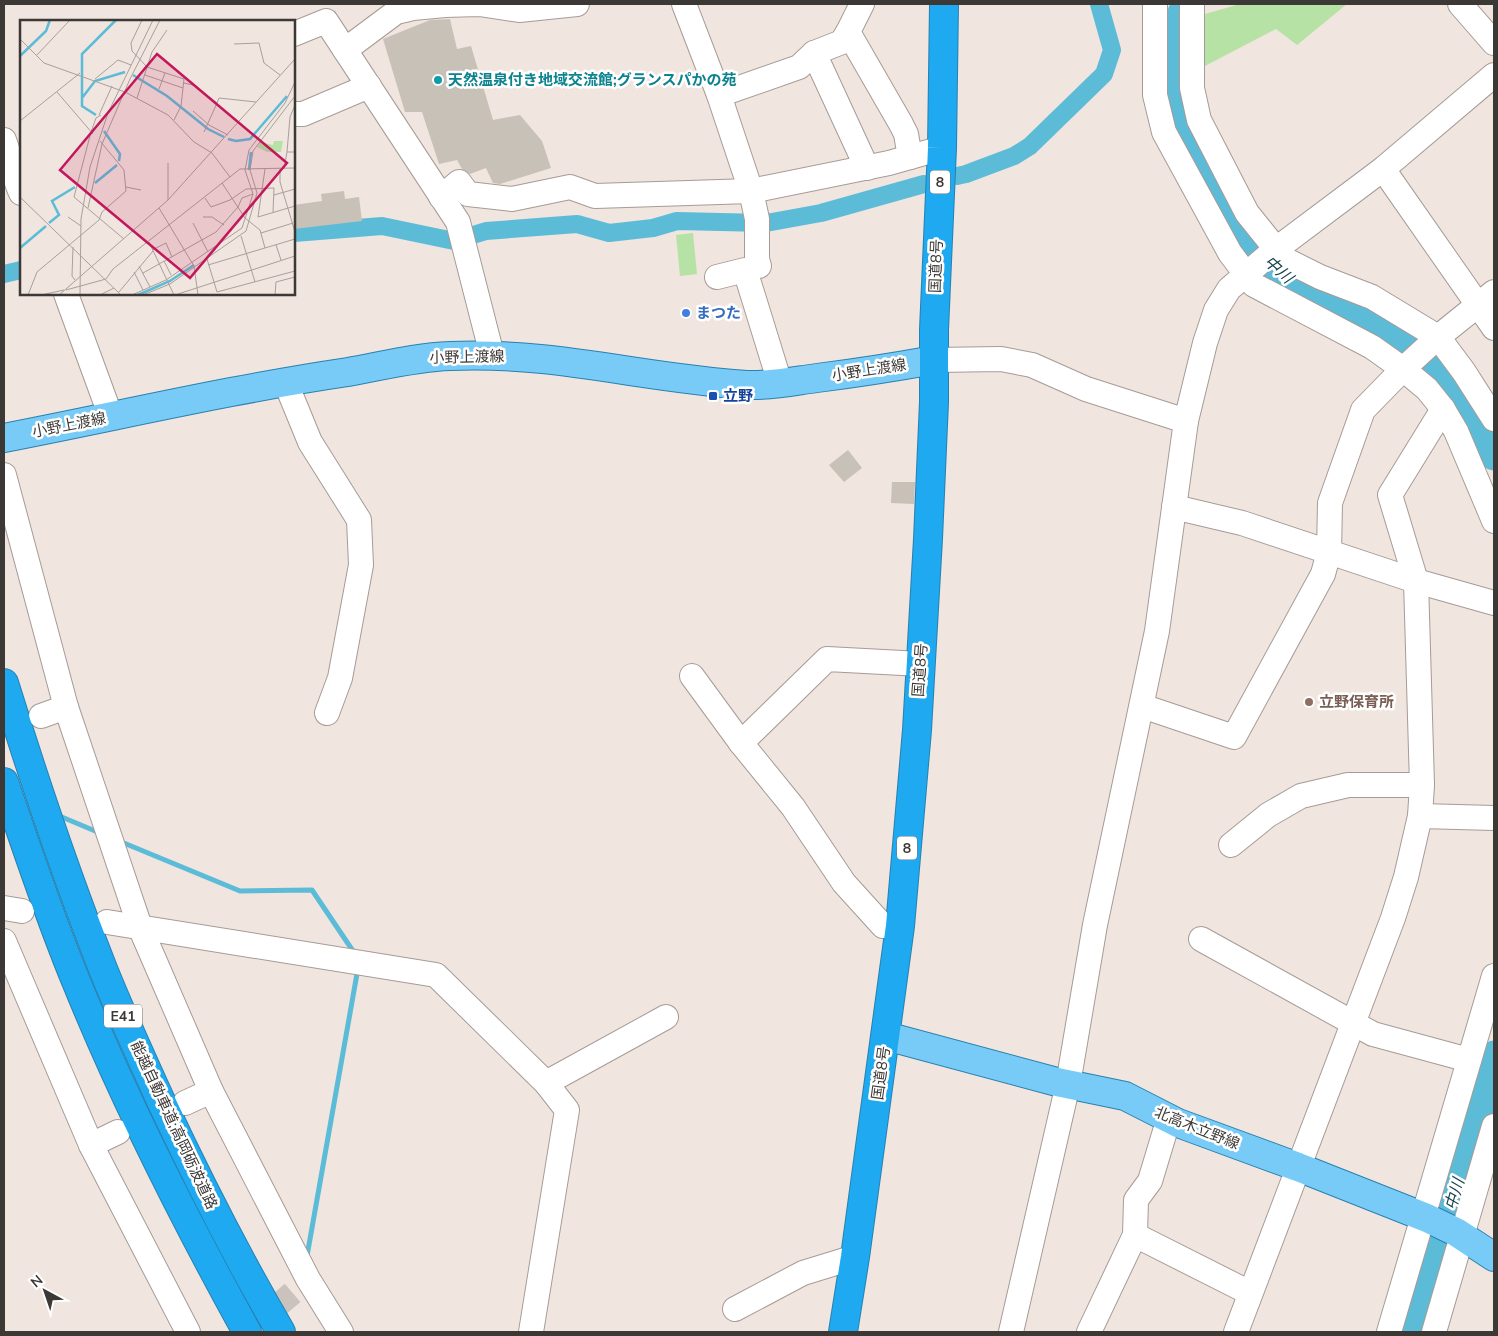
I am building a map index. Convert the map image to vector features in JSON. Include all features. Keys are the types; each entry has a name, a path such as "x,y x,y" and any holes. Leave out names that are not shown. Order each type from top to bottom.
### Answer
{"highway":[{"name":"国道8号","path":"843,1332 900,926 921,664 934,402 934,330 942,148 944,4"},
{"name":"能越自動車道;高岡砺波道路","path":"4,683 33,779 103,970 185,1153 231,1242 282,1332"},
{"name":"能越自動車道;高岡砺波道路","path":"4,782 34,872 72,972 117,1077 202,1251 247,1332"}],"main road":[{"name":"小野上渡線","path":"4,438 285,381 449,356 492,355 553,359 691,379 749,385 780,383 934,360"},
{"name":"北高木立野線","path":"886,1036 1047,1079 1125,1096 1178,1123 1298,1167 1425,1218 1459,1234 1494,1257"}],"street":[{"path":"345,50 396,12 413,8 445,4 480,4 519,10 577,4"},
{"path":"684,4 719,95 751,191 757,222 757,259 752,268 780,383"},
{"path":"719,95 799,68 814,53 842,42 862,4"},
{"path":"1155,4 1155,95 1164,132 1230,253 1249,272 1254,285 1406,366 1443,409 1456,431 1494,521"},
{"path":"1192,4 1192,88 1199,120 1247,213 1273,251 1284,259 1320,277 1372,296 1435,340 1464,372 1494,419"},
{"path":"1460,4 1494,43"},
{"path":"295,34 326,21 458,222 492,355"},
{"path":"848,32 906,134 910,157"},
{"path":"814,53 867,168"},
{"path":"295,114 303,114 369,86"},
{"path":"1017,1330 1068,1084 1095,925 1157,630 1186,422 1205,343 1216,310 1229,289 1273,251 1490,86"},
{"path":"9,146 14,179 20,191"},
{"path":"441,197 459,182 468,194 512,198 570,187 595,196 751,191 867,168 942,148"},
{"path":"1383,169 1486,298 1494,328"},
{"path":"717,277 752,268"},
{"path":"66,295 111,417"},
{"path":"1142,706 1234,737 1323,574 1329,552 1330,503 1363,410 1406,366 1486,298"},
{"path":"934,360 1001,359 1032,366 1086,389 1186,422"},
{"path":"285,381 310,442 359,520 361,565 340,678 326,713"},
{"path":"1236,1332 1393,918 1406,877 1420,816 1422,785 1416,581 1390,495 1443,409"},
{"path":"4,475 66,707 140,927 211,1091 302,1284 341,1332"},
{"path":"1174,507 1242,523 1416,581 1494,603"},
{"path":"742,744 827,659 921,664"},
{"path":"692,676 742,744 793,807 844,883 883,926 900,926"},
{"path":"41,716 66,707"},
{"path":"1231,845 1268,815 1300,796 1348,786 1422,785"},
{"path":"1420,816 1494,818"},
{"path":"107,922 436,975 546,1083 567,1110 531,1332"},
{"path":"1201,939 1373,1034 1469,1060"},
{"path":"4,942 91,1145 188,1332"},
{"path":"1389,1332 1425,1218 1494,976"},
{"path":"546,1083 666,1017"},
{"path":"185,1103 211,1091"},
{"path":"1089,1332 1135,1235 1136,1200 1150,1180 1169,1118"},
{"path":"1434,1332 1459,1234 1494,1126"},
{"path":"91,1145 118,1132"},
{"path":"1135,1235 1250,1293"},
{"path":"735,1309 803,1273 855,1257"}],"green space":[{"path":"1240,4 1347,4 1297,45 1276,29 1203,67 1198,16"},
{"path":"693,233 697,274 680,276 676,235"}],"building":[{"name":"天然温泉付き地域交流館;グランスパかの苑","path":"450,19 457,49 471,46 493,120 520,115 542,141 551,168 500,184 493,183 486,168 470,174 462,169 457,160 439,164 422,112 405,112 383,39 430,20"},
{"path":"344,191 345,199 359,197 362,221 295,229 295,205 322,201 321,194"},
{"path":"848,450 862,468 844,482 829,465"},
{"path":"892,482 915,482 914,504 891,503"}],"waterway":[{"path":"957,176 1014,156 1030,146 1104,74 1112,50 1099,4"},
{"name":"中川","path":"1182,13 1179,76 1188,123 1223,194 1252,244 1290,282 1373,326 1396,334 1410,343 1455,382 1494,456"},
{"path":"295,233 382,226 454,241 486,231 577,224 609,233 653,228 677,221 766,223 821,213 924,184"},
{"path":"4,274 20,270"},
{"path":"57,815 100,833"},
{"path":"119,841 240,891 312,890 355,954"},
{"path":"307,1256 358,968"},
{"name":"中川","path":"1415,1332 1453,1206 1494,1055"}],"tunnel":[{"path":"247,1332 296,1290"}],"place":[{"name":"天然温泉付き地域交流館;グランスパかの苑","path":"438,80"},
{"name":"まつた","path":"686,313"},
{"name":"立野","path":"713,396"},
{"name":"立野保育所","path":"1309,702"}]}
